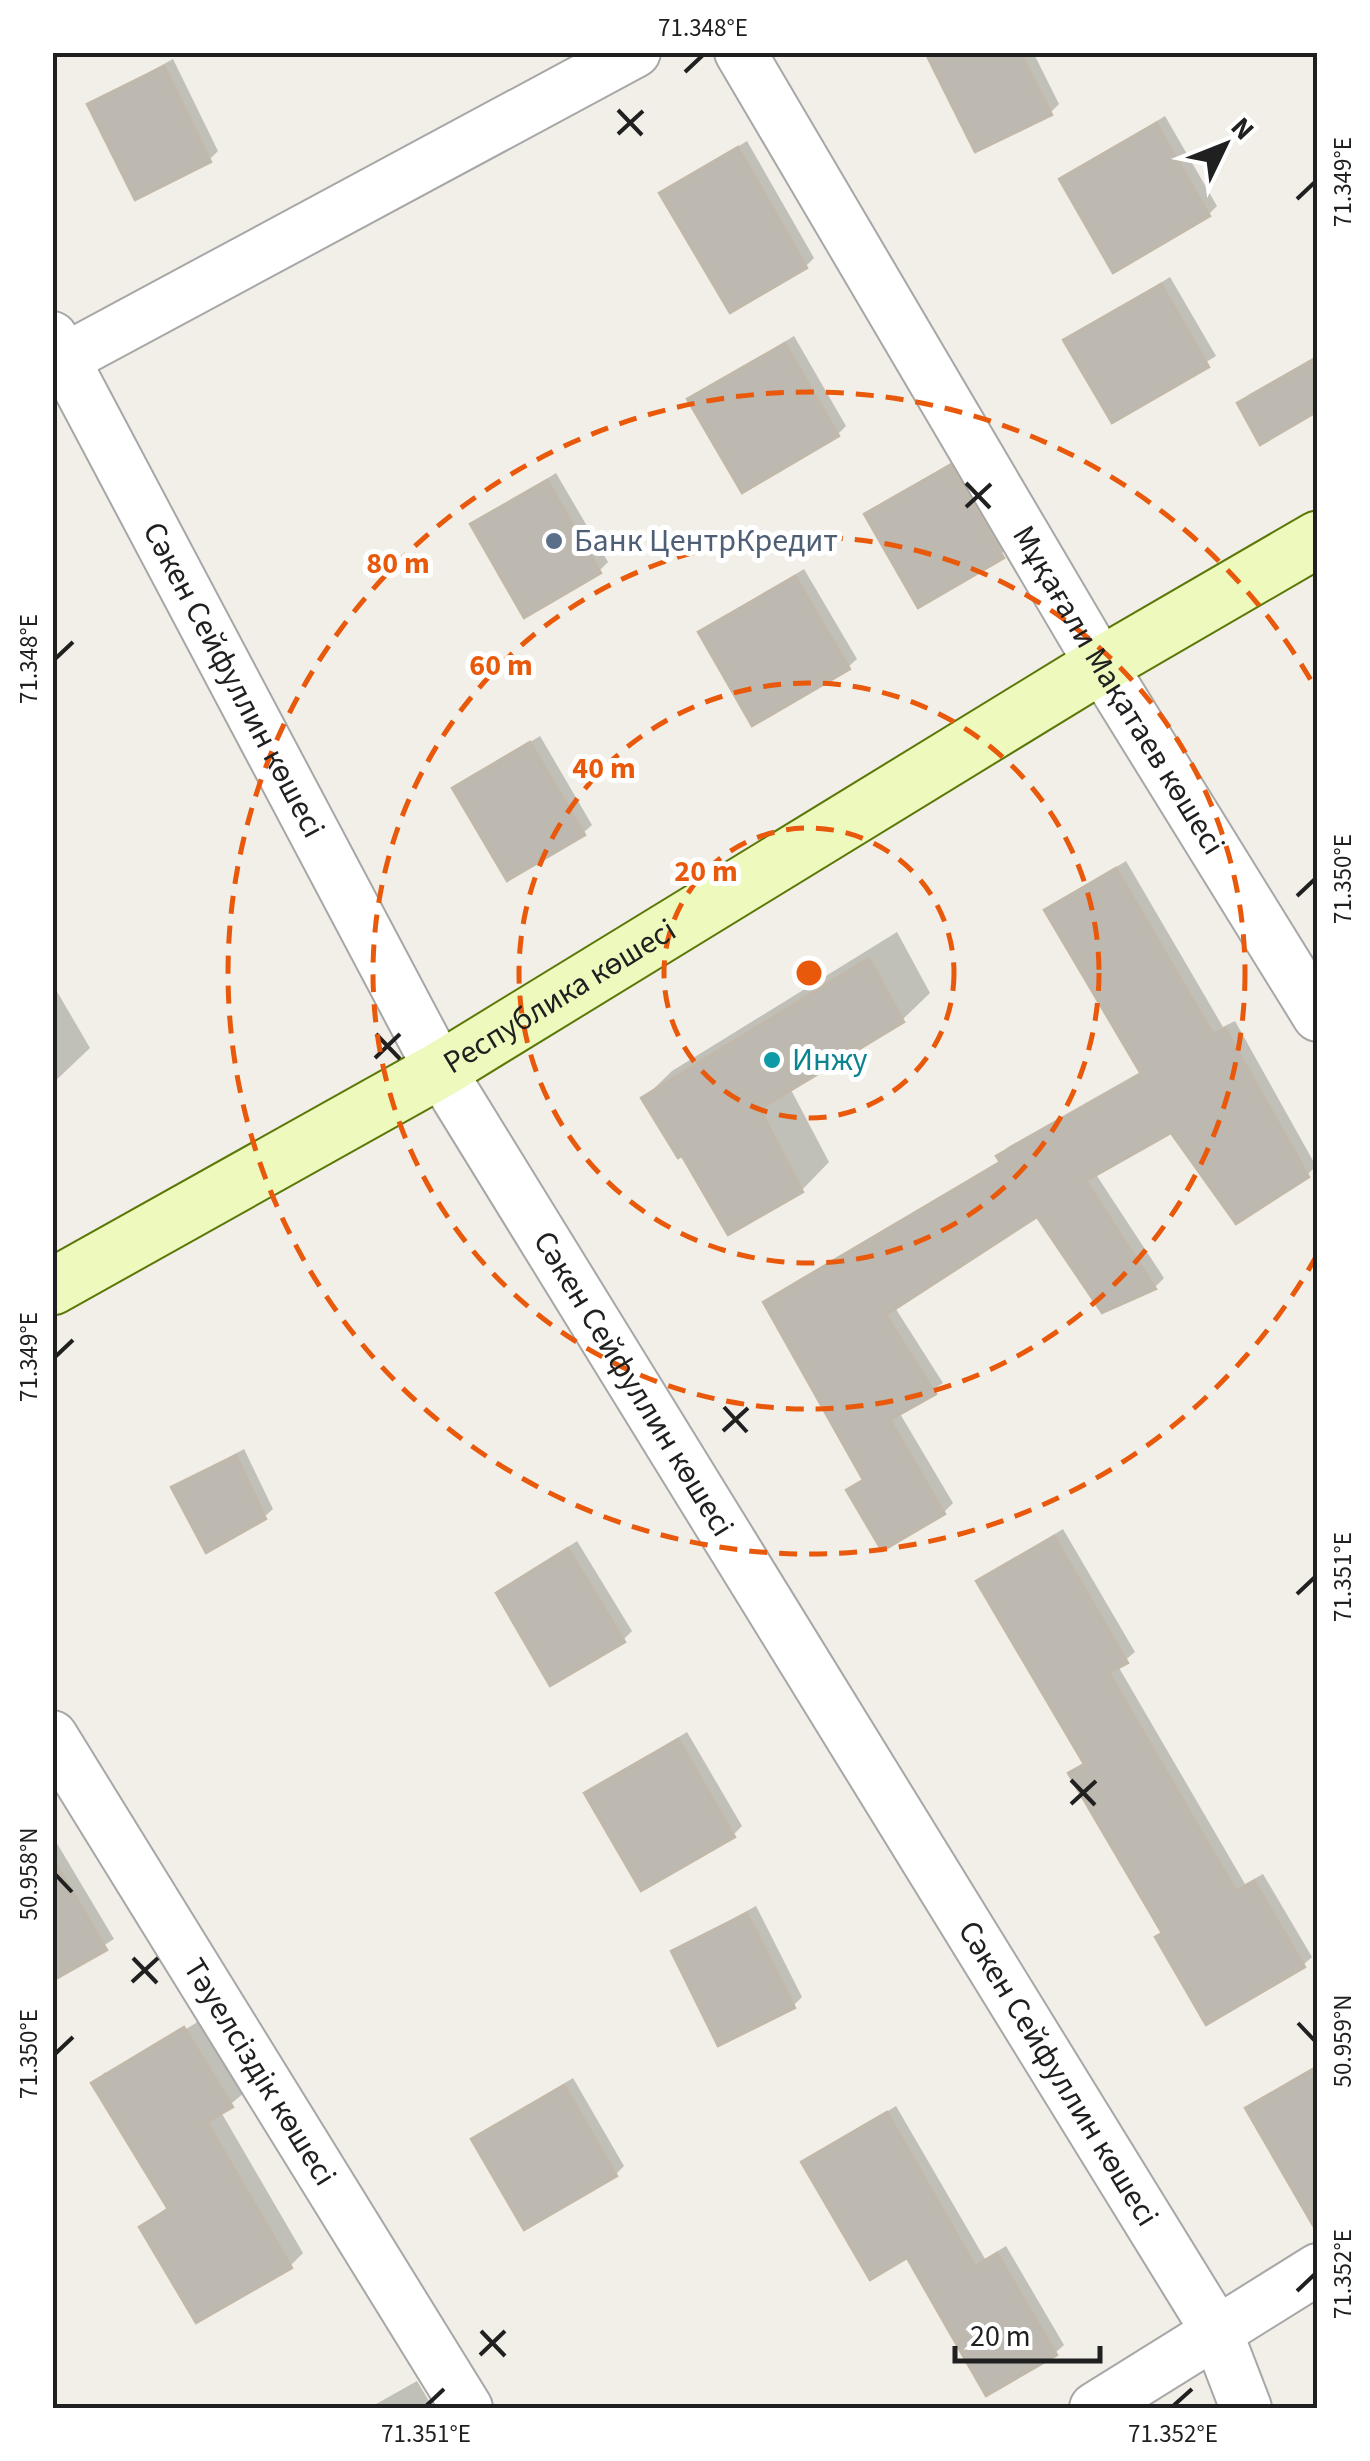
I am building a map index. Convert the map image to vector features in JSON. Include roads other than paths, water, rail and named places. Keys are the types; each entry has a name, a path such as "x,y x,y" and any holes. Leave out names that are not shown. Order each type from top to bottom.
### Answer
{"street":[{"path":"59,348 635,52"},
{"name":"Мұқағали Мақатаев көшесі","path":"740,52 1101,666 1318,1016"},
{"name":"Сәкен Сейфуллин көшесі","path":"59,348 440,1070 1216,2330 1246,2408"},
{"name":"Республика көшесі","path":"52,1288 440,1070 1101,666 1318,539"},
{"name":"Тәуелсіздік көшесі","path":"52,1736 467,2408"},
{"path":"1095,2408 1318,2269"}],"place":[{"name":"Банк ЦентрКредит","path":"554,541"},
{"name":"Инжу","path":"772,1060"}]}
